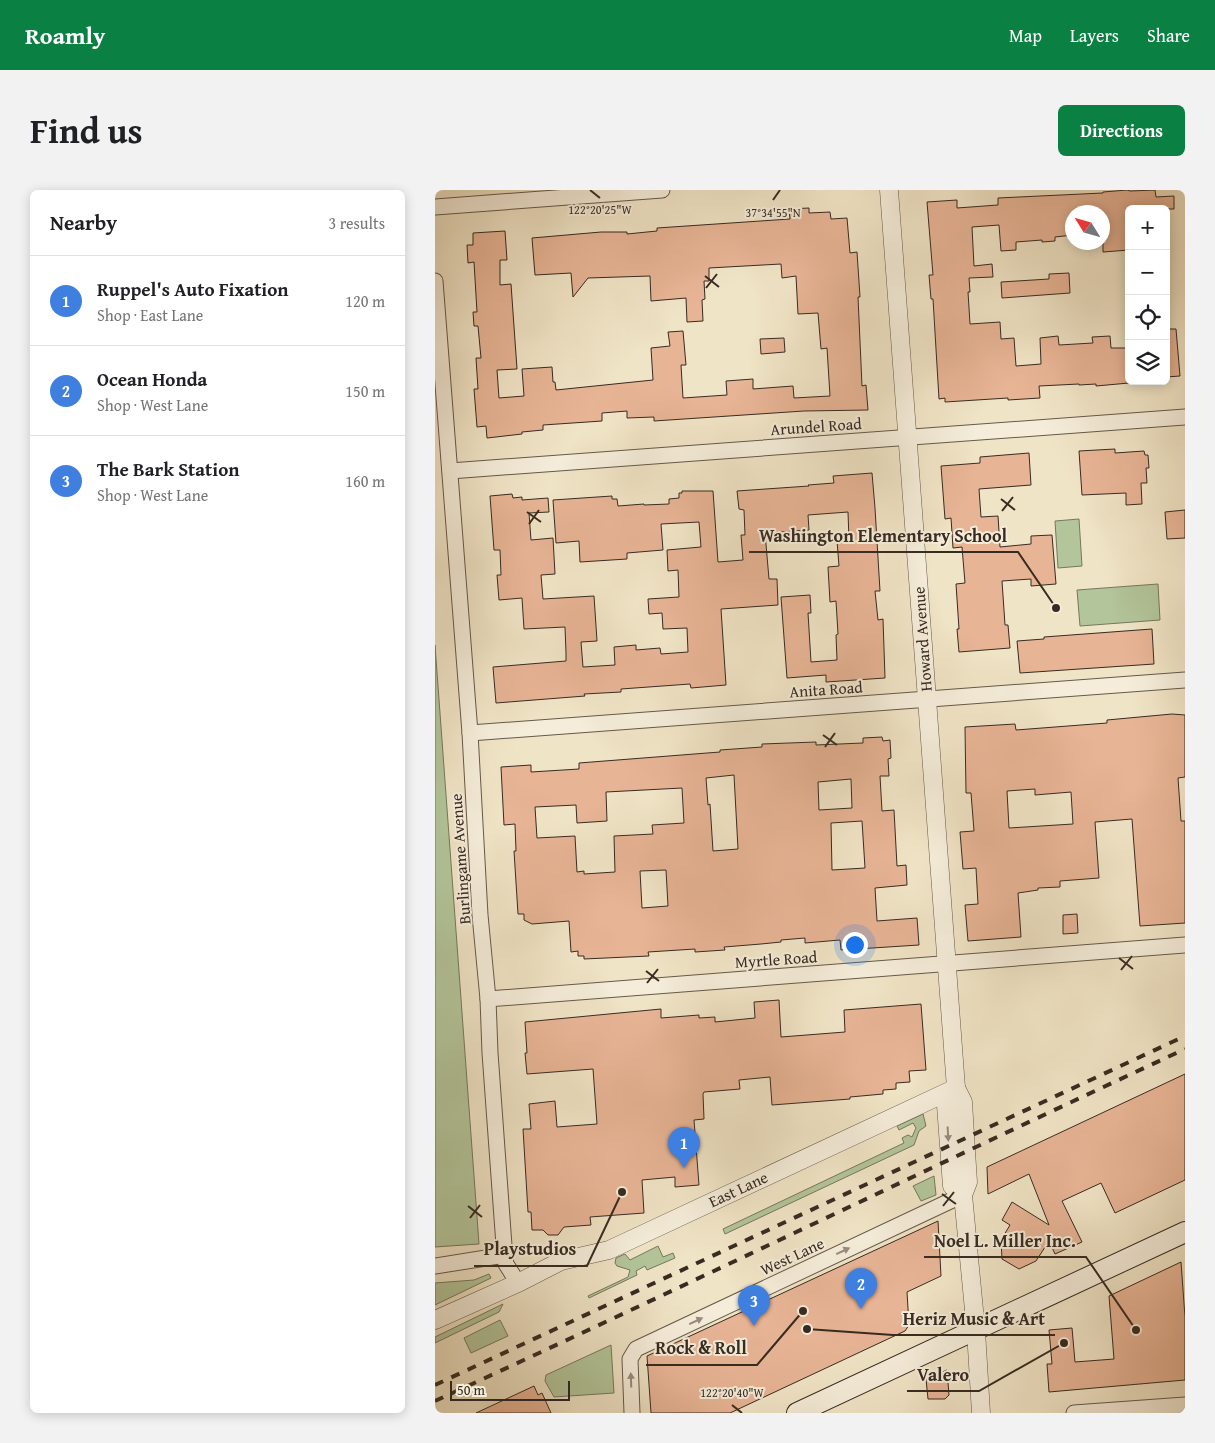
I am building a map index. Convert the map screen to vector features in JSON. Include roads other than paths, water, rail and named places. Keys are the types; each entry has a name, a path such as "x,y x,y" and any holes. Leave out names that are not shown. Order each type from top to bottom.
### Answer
{"main road":[{"path":"797,1413 1185,1232"}],"street":[{"path":"435,207 662,190"},
{"name":"Howard Avenue","path":"889,190 956,1088 946,1105 952,1186 963,1196 976,1331 981,1413"},
{"name":"Burlingame Avenue","path":"435,280 470,733 480,915 488,999 490,1054 505,1255 506,1264 518,1283"},
{"name":"Arundel Road","path":"450,471 1185,417"},
{"name":"Anita Road","path":"470,733 1185,680"},
{"name":"Myrtle Road","path":"488,999 1185,945"},
{"name":"East Lane","path":"435,1320 518,1283 561,1261 609,1250 956,1088"},
{"name":"West Lane","path":"632,1413 630,1359 636,1349 963,1196"},
{"path":"435,1266 505,1255"},
{"path":"1074,1413 1185,1405"}],"railway":[{"path":"435,1385 1185,1036"},
{"path":"435,1401 1185,1049"}],"place":[{"name":"Washington Elementary School","path":"1056,608"},
{"name":"Ruppel's Auto Fixation","path":"684,1168"},
{"name":"Playstudios","path":"622,1192"},
{"name":"Ocean Honda","path":"861,1309"},
{"name":"Rock & Roll","path":"803,1311"},
{"name":"The Bark Station","path":"754,1326"},
{"name":"Heriz Music & Art","path":"807,1329"},
{"name":"Noel L. Miller Inc.","path":"1136,1330"},
{"name":"Valero","path":"1064,1343"}]}
